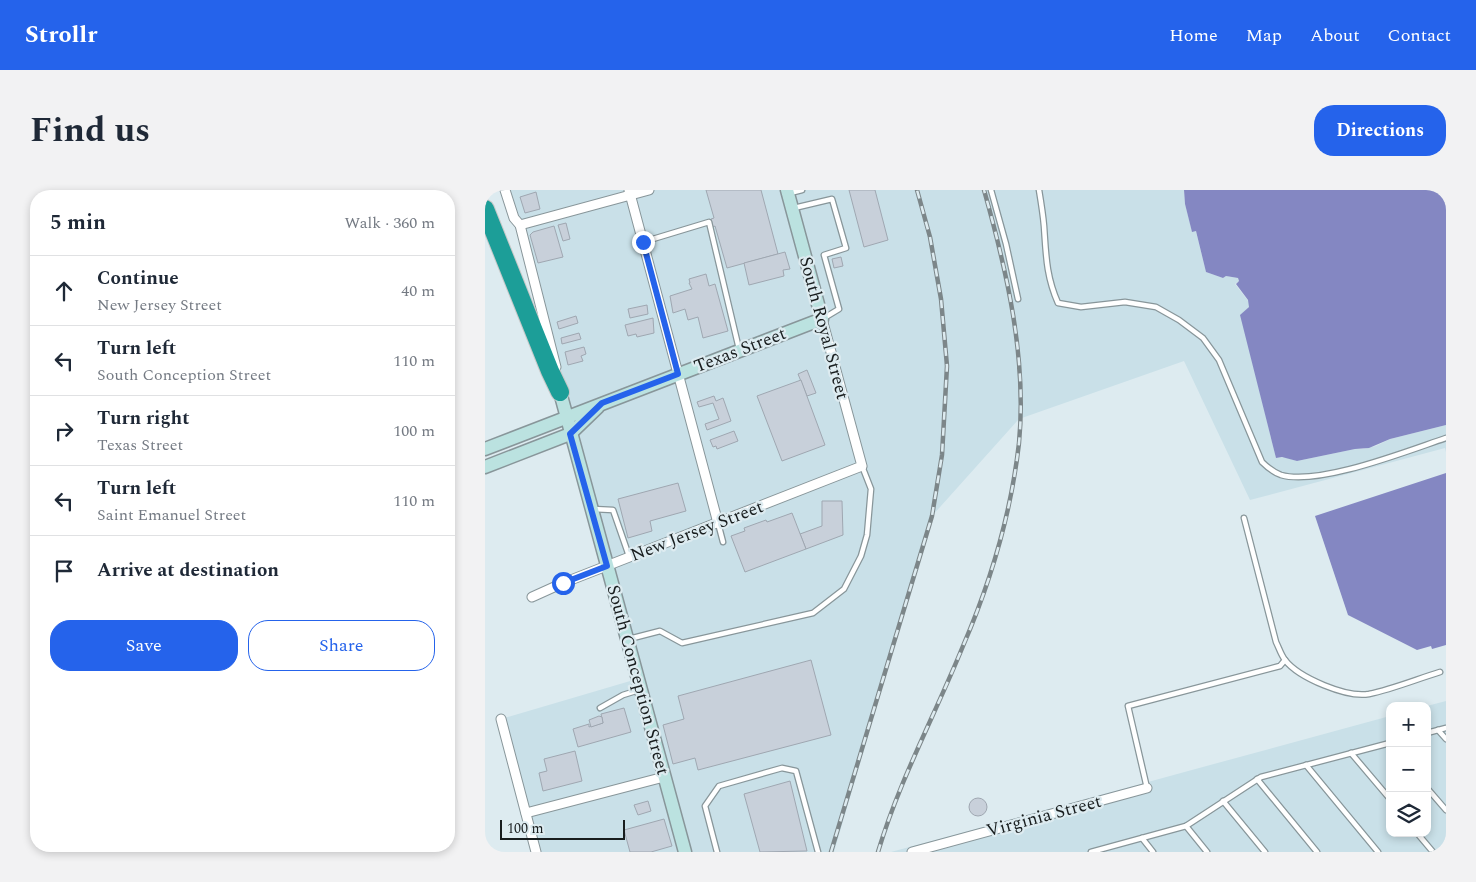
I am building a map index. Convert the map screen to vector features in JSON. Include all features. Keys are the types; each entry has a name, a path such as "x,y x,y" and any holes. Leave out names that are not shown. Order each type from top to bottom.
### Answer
{"highway":[{"path":"485,209 560,392"}],"street":[{"name":"South Conception Street","path":"505,190 514,218 520,225 555,362 570,434 685,852"},
{"path":"520,225 629,193 649,190"},
{"name":"South Royal Street","path":"788,192 862,466"},
{"path":"629,193 718,523"},
{"name":"Texas Street","path":"485,449 822,319"},
{"name":"Texas Street","path":"485,467 570,434 602,403"},
{"name":"New Jersey Street","path":"532,597 563,583 862,466"},
{"path":"501,719 536,852"},
{"path":"526,813 664,776"},
{"name":"Virginia Street","path":"912,852 1147,788"}],"lane":[{"path":"788,192 802,190"},
{"path":"991,190 1006,244 1018,299"},
{"path":"1039,190 1044,226 1046,267 1050,286 1058,303 1081,307 1125,302 1156,307 1179,320 1203,338 1219,360 1262,462 1269,470 1282,475 1305,476 1330,473 1355,468 1446,438"},
{"path":"793,209 832,199 846,248 824,255 839,309 822,319"},
{"path":"643,242 709,222 740,350"},
{"path":"627,640 660,631 682,643 813,613 845,589 861,556 867,535 871,489 862,466"},
{"path":"591,509 613,510 630,558"},
{"path":"1244,518 1267,612 1276,642 1285,660 1314,680 1335,689 1353,693 1368,694 1439,672"},
{"path":"718,523 723,542"},
{"path":"1147,788 1128,706 1280,666 1285,660"},
{"path":"600,708 623,695 641,690"},
{"path":"1431,732 1446,728"},
{"path":"1438,730 1446,739"},
{"path":"1091,852 1186,826 1261,777 1386,743"},
{"path":"1351,753 1386,794"},
{"path":"1306,765 1378,852"},
{"path":"717,852 705,806 719,786 782,768 796,771 818,852"},
{"path":"1257,779 1317,852"},
{"path":"1430,792 1446,810"},
{"path":"1223,801 1265,852"},
{"path":"1186,826 1207,852"},
{"path":"1420,837 1433,852"},
{"path":"1142,838 1153,852"}],"shaded area":[{"path":"505,190 1184,190 1185,204 1192,231 1196,231 1206,272 1223,278 1226,276 1238,278 1239,281 1235,284 1249,302 1249,307 1241,315 1276,458 1285,457 1297,461 1363,449 1376,446 1390,439 1446,425 1446,452 1445,448 1250,500 1184,361 1019,419 932,516 834,852 536,852 501,719 637,679 520,225"},
{"path":"1446,701 1446,852 891,852 1386,717 1386,837 1431,837 1431,705"}],"water":[{"path":"1184,190 1446,190 1446,425 1390,439 1369,448 1355,449 1297,461 1282,457 1276,458 1240,315 1249,307 1248,300 1236,284 1239,281 1238,278 1226,276 1223,278 1206,272 1196,231 1192,232 1185,204"},
{"path":"1446,473 1446,645 1432,649 1431,646 1417,650 1348,615 1315,516"}],"building":[{"path":"706,190 761,190 778,254 727,268 715,226 713,227 711,219 714,218"},
{"path":"849,190 875,190 888,240 864,247"},
{"path":"536,192 540,209 525,213 520,197"},
{"path":"566,223 570,239 563,241 558,225"},
{"path":"554,226 563,257 538,263 530,235 533,232"},
{"path":"785,252 790,269 783,270 784,276 749,285 744,263"},
{"path":"841,257 843,266 834,268 832,259"},
{"path":"706,274 709,286 715,284 728,331 703,338 698,317 688,320 685,309 673,313 670,296 692,289 689,279"},
{"path":"647,305 648,314 630,318 628,309"},
{"path":"576,316 578,323 559,329 557,322"},
{"path":"653,318 654,333 637,337 636,334 628,336 625,325"},
{"path":"579,333 581,339 562,344 561,338"},
{"path":"584,347 586,354 581,356 583,361 568,365 565,352"},
{"path":"807,370 816,393 807,396 798,374"},
{"path":"801,380 825,445 782,461 757,396"},
{"path":"714,396 716,401 723,398 731,421 707,430 705,424 719,419 713,403 699,407 697,402"},
{"path":"734,431 738,441 717,449 716,446 713,447 710,440"},
{"path":"678,483 686,511 650,521 652,531 628,538 618,499"},
{"path":"822,501 842,501 843,535 806,549 800,534 822,526"},
{"path":"792,513 806,549 745,572 731,536 745,531 744,528"},
{"path":"811,660 831,735 698,770 695,758 673,764 663,725 684,719 678,696"},
{"path":"624,708 631,732 578,747 573,729 589,724 589,727 603,723 601,714"},
{"path":"599,716 602,717 603,723 591,727 589,720"},
{"path":"575,751 582,781 543,791 539,773 547,771 544,759"},
{"path":"790,781 807,851 760,852 744,794"},
{"path":"978,798 984,801 987,807 984,813 978,816 972,813 969,807 972,801"},
{"path":"648,801 651,811 638,815 634,805"},
{"path":"664,819 672,846 651,852 630,852 624,830"}],"railway":[{"path":"831,852 932,516 942,455 947,366 941,299 930,237 917,190"},
{"path":"878,852 896,800 973,622 999,547 1011,496 1019,443 1021,411 1018,347 1007,284 984,190"}],"route":[{"path":"563,583 607,566 570,434 602,403 678,374 643,242"}]}
